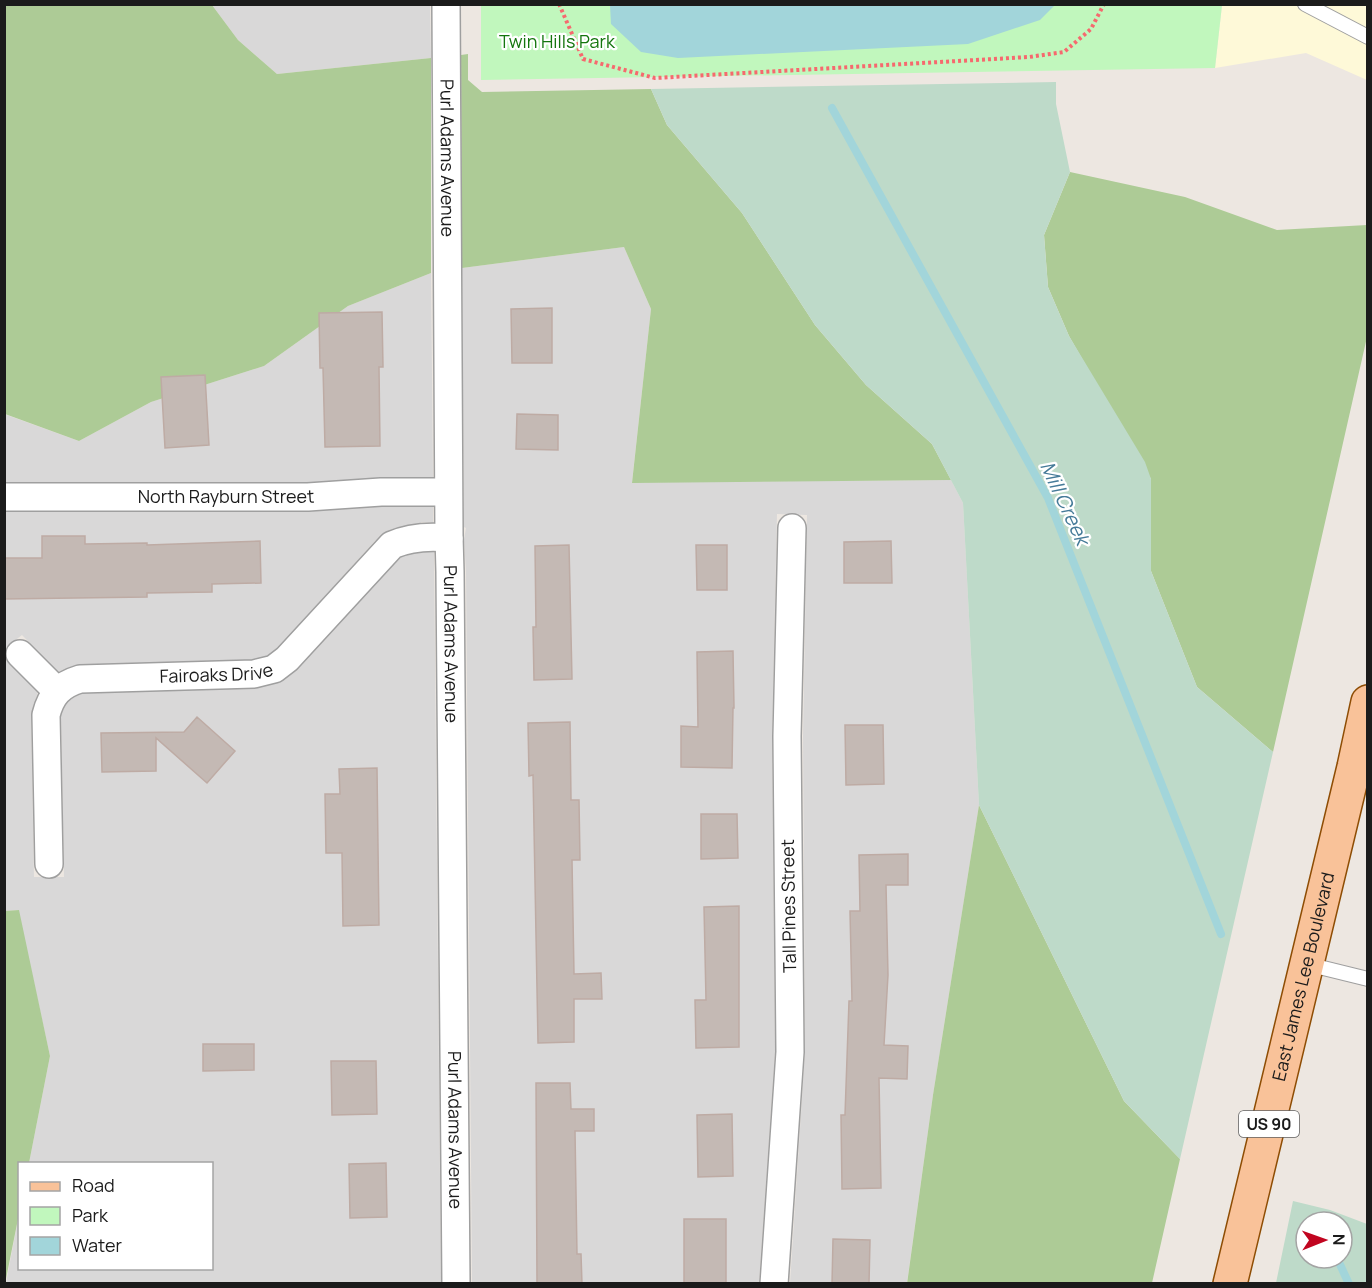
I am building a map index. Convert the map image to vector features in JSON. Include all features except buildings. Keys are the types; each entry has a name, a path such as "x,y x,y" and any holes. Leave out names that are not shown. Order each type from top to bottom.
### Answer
{"main road":[{"name":"East James Lee Boulevard","path":"1230,1284 1368,702"}],"street":[{"name":"Purl Adams Avenue","path":"446,4 448,492 441,537 450,572 456,1284"},
{"name":"North Rayburn Street","path":"4,497 308,496 381,492 448,492"},
{"name":"Tall Pines Street","path":"774,1284 790,1052 788,726 792,528"},
{"name":"Fairoaks Drive","path":"57,691 67,683 80,679 254,674 274,669 287,659 385,550 403,541 441,537"},
{"path":"20,654 57,691 49,702 46,715 49,864"}],"lane":[{"path":"1305,4 1368,37"},
{"path":"1307,964 1368,979"}],"path":[{"path":"559,4 583,58 655,78 1029,57 1064,52 1091,29 1104,4"}],"shaded area":[{"path":"212,5 430,5 431,58 277,74 238,40"},
{"path":"1222,5 1367,5 1367,80 1306,53 1215,68"},
{"path":"624,247 651,309 632,482 951,480 963,503 979,805 933,1095 907,1283 790,1283 805,1052 803,736 807,515 777,514 772,736 775,1051 759,1283 472,1283 462,268"},
{"path":"431,273 433,478 308,483 5,483 4,414 79,441 151,402 264,366 348,306"},
{"path":"433,505 433,523 421,522 396,529 375,541 276,650 266,657 251,660 79,666 58,672 22,635 5,648 5,510"},
{"path":"434,550 441,1283 6,1283 18,1219 18,1270 213,1270 213,1162 29,1162 50,1056 18,910 5,911 4,658 38,692 31,715 34,877 64,877 61,716 63,707 69,700 83,692 278,681 299,667 396,559 408,553"}],"green space":[{"path":"4,5 212,5 238,40 277,74 431,58 431,273 348,306 264,366 151,402 79,441 5,414"},
{"name":"Twin Hills Park","path":"481,5 1222,5 1215,68 481,80"},
{"path":"468,54 468,80 482,92 651,89 667,125 742,213 815,325 866,385 932,444 951,480 632,483 651,309 624,247 462,268 461,55"},
{"path":"1056,82 1056,104 1070,172 1044,235 1048,287 1069,336 1145,462 1151,479 1151,571 1197,687 1273,752 1180,1159 1124,1101 979,805 963,503 932,444 866,385 815,325 742,213 667,125 651,89"},
{"path":"1070,172 1185,197 1277,230 1367,225 1367,337 1273,752 1197,687 1151,571 1151,479 1069,336 1048,287 1044,235"},
{"path":"979,805 1124,1101 1180,1159 1152,1283 907,1284 933,1095"},
{"path":"19,910 50,1056 29,1162 18,1162 18,1219 5,1284 4,911"},
{"path":"1293,1201 1330,1210 1294,1210 1294,1270 1354,1270 1354,1219 1367,1224 1367,1283 1276,1283"}],"water":[{"path":"610,4 1055,5 1040,20 968,44 678,58 641,52 611,24"}],"waterway":[{"name":"Mill Creek","path":"832,108 1048,498 1221,934"},
{"name":"Mill Creek","path":"1343,1270 1349,1284"}]}
